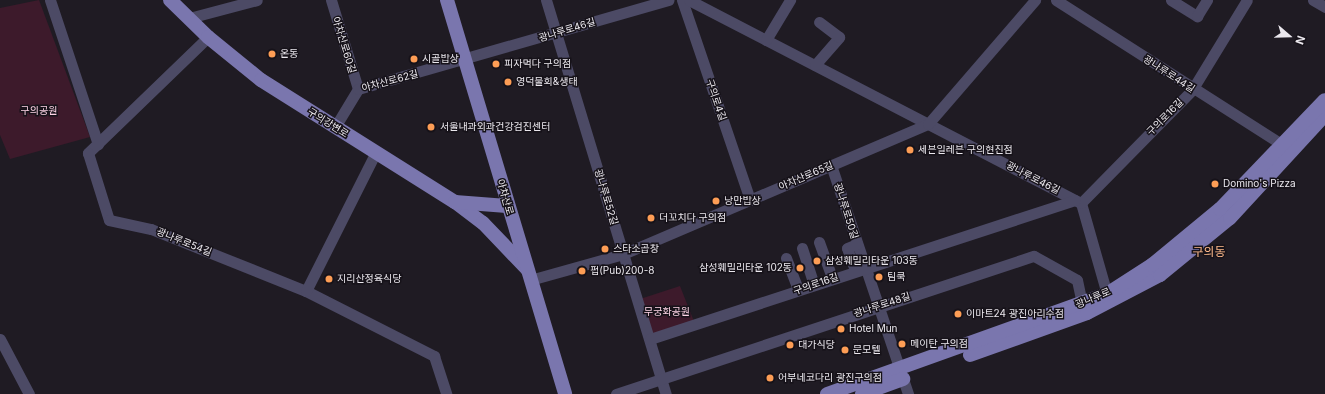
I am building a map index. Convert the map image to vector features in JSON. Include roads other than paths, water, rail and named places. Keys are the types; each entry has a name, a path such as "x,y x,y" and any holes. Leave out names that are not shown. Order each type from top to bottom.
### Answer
{"main road":[{"name":"구의강변로","path":"170,0 208,37 250,71 335,127 455,202 507,206"},
{"name":"아차산로","path":"447,0 466,60 507,206 565,394"},
{"name":"광나루로","path":"862,394 900,376 1107,294 1152,265 1220,209 1284,146 1325,100"},
{"name":"광나루로","path":"827,394 900,376 1087,313 1160,274 1230,218 1325,115"},
{"path":"455,202 483,223 528,275"}],"street":[{"path":"50,0 98,144"},
{"path":"189,18 257,0"},
{"name":"아차산로60길","path":"331,0 358,89"},
{"name":"광나루로52길","path":"546,0 666,394"},
{"name":"광나루로46길","path":"466,60 668,0"},
{"name":"구의로4길","path":"682,0 750,200"},
{"name":"광나루로46길","path":"689,0 1078,201"},
{"path":"766,40 790,0"},
{"name":"아차산로65길","path":"528,275 623,254 928,124 1035,0"},
{"name":"광나루로44길","path":"1056,0 1192,90 1284,146"},
{"path":"1171,0 1197,16 1207,0"},
{"name":"구의로16길","path":"650,339 832,278 1078,201 1192,90 1247,0"},
{"path":"1313,0 1325,7"},
{"path":"815,65 839,37 819,22"},
{"name":"광나루로54길","path":"208,37 88,153 110,220 151,229 306,292 434,356 446,394"},
{"name":"아차산로62길","path":"335,127 358,89 466,60"},
{"path":"306,292 376,152"},
{"name":"광나루로50길","path":"831,165 857,244 860,269 879,306 900,376 908,394"},
{"path":"1078,201 1107,294"},
{"path":"819,242 832,278"},
{"path":"802,248 814,284"},
{"name":"광나루로48길","path":"616,394 1034,256 1077,280 1082,303"},
{"path":"786,258 798,290"},
{"path":"0,339 29,394"}],"place":[{"name":"온동","path":"272,54"},
{"name":"시골밥상","path":"414,59"},
{"name":"피자먹다 구의점","path":"496,64"},
{"name":"영덕물회&생태","path":"508,82"},
{"name":"서울내과외과건강검진센터","path":"431,127"},
{"name":"세븐일레븐 구의현진점","path":"910,150"},
{"name":"Domino's Pizza","path":"1215,184"},
{"name":"낭만밥상","path":"716,201"},
{"name":"더꼬치다 구의점","path":"651,218"},
{"name":"스타소곱창","path":"605,249"},
{"name":"삼성훼밀리타운 103동","path":"817,261"},
{"name":"삼성훼밀리타운 102동","path":"800,268"},
{"name":"펍(Pub)200-8","path":"582,271"},
{"name":"팀쿡","path":"879,277"},
{"name":"지리산정육식당","path":"329,279"},
{"name":"이마트24 광진아리수점","path":"958,314"},
{"name":"Hotel Mun","path":"841,329"},
{"name":"메이탄 구의점","path":"902,344"},
{"name":"대가식당","path":"790,345"},
{"name":"문모텔","path":"845,350"},
{"name":"어부네코다리 광진구의점","path":"770,378"}],"district":[{"name":"구의동","path":"1209,252"}],"park label":[{"name":"구의공원","path":"39,111"},
{"name":"무궁화공원","path":"667,312"}]}
